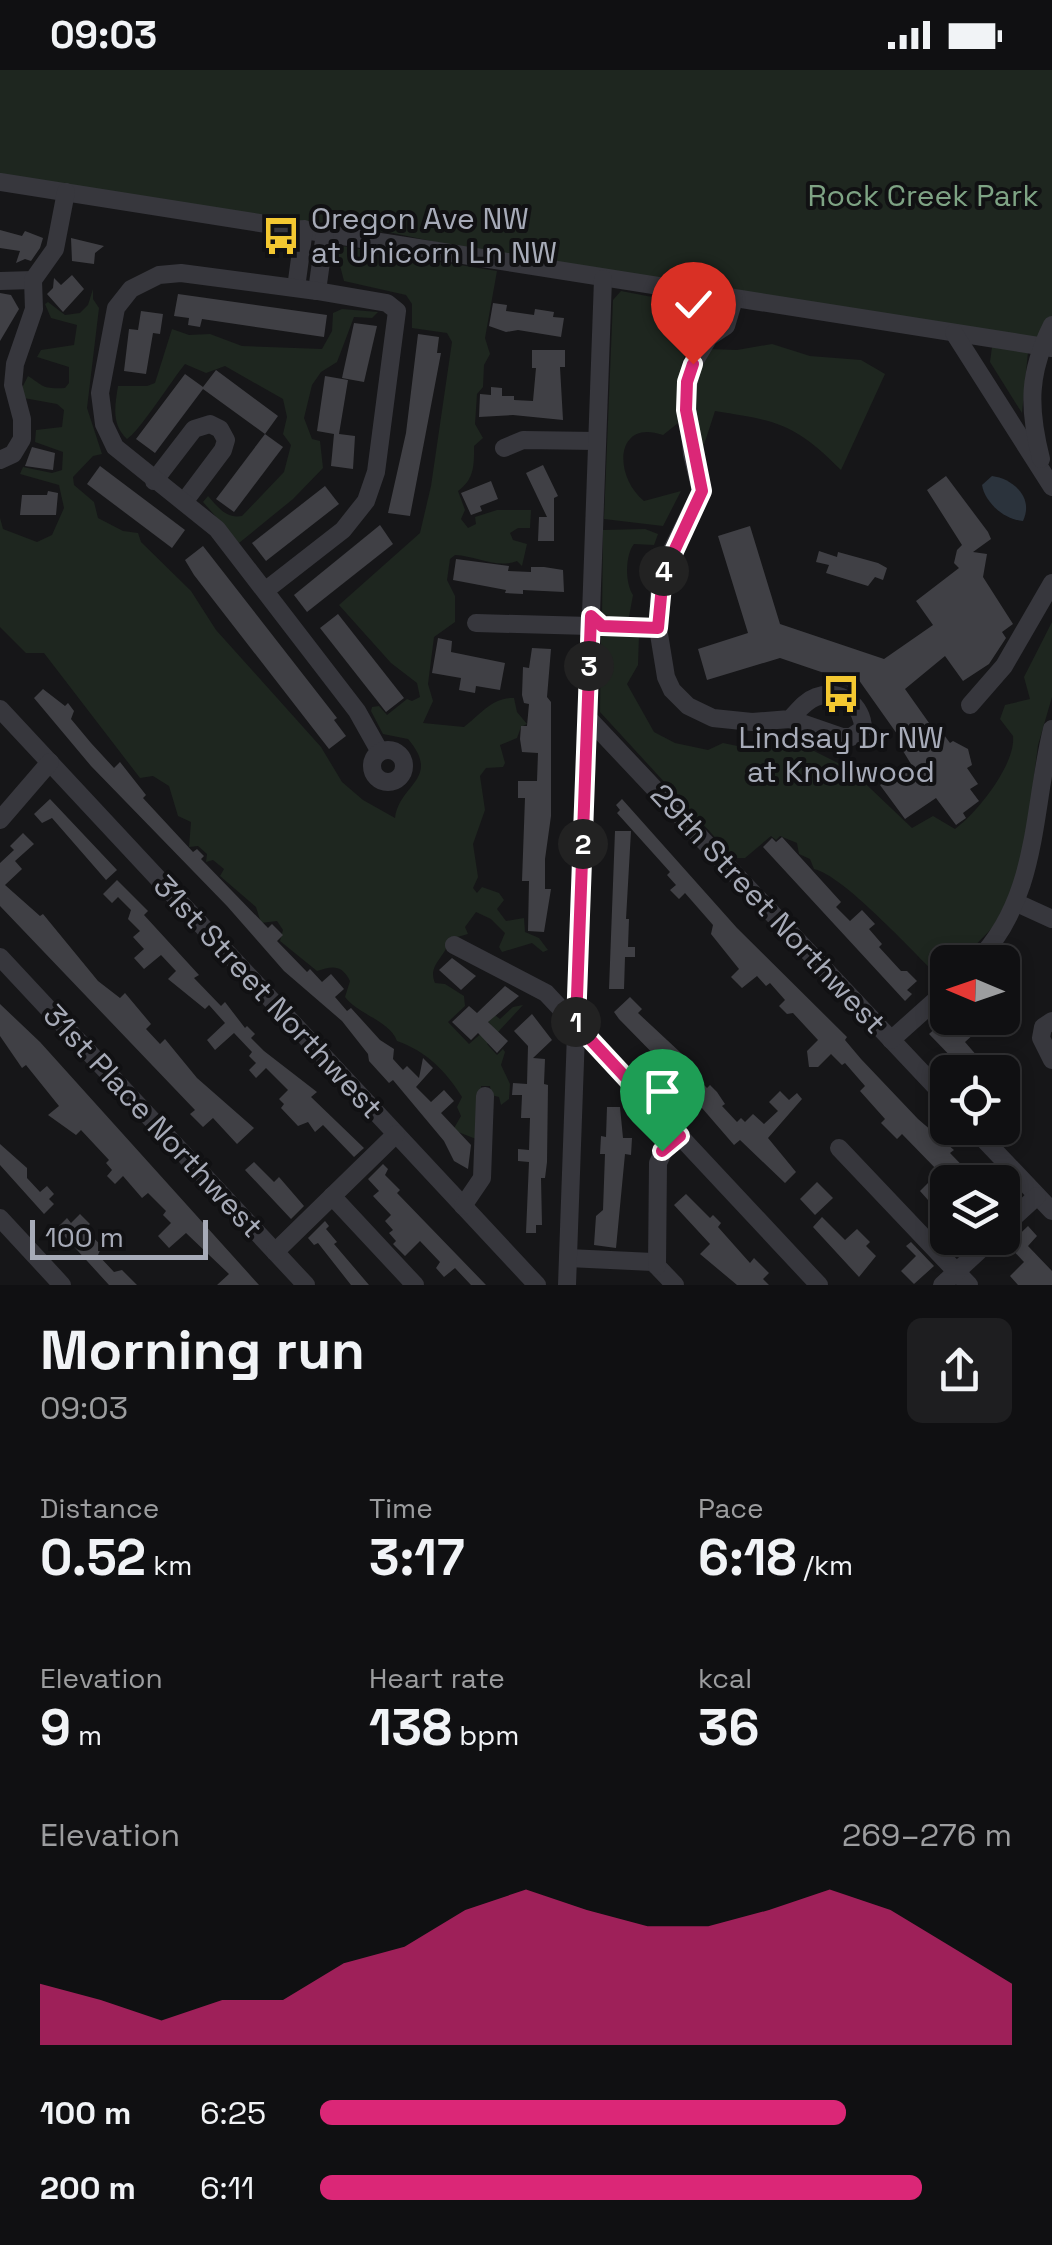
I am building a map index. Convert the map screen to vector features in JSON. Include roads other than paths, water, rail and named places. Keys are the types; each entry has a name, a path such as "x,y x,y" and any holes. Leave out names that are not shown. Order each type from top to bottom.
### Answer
{"street":[{"path":"0,182 1047,347"},
{"path":"0,460 16,451 23,434 14,372 34,309 33,280 55,249 66,192"},
{"path":"296,288 304,229"},
{"path":"317,291 325,233"},
{"path":"266,590 350,523 366,501 376,472 397,311 387,303 317,291 166,273 136,285 119,303 110,324 100,393 101,414 118,450 216,529 357,710 380,752"},
{"path":"567,1285 603,279"},
{"path":"0,281 33,280"},
{"path":"705,294 709,336"},
{"path":"734,299 726,326 709,336 689,373 686,395 692,454 702,491 663,575 658,628 666,677 672,690 688,706 727,720 790,719"},
{"path":"1048,480 1032,412 1034,365 1047,347 1052,324"},
{"path":"954,333 1048,480"},
{"path":"154,480 194,429 210,424 220,429 226,440 223,450 184,502"},
{"path":"504,448 523,440 597,441"},
{"path":"970,705 1004,666 1052,583"},
{"path":"476,623 591,621 602,626 658,628"},
{"name":"31st Street Northwest","path":"0,709 537,1285"},
{"name":"29th Street Northwest","path":"588,718 930,1081"},
{"path":"990,945 1017,903 1030,861 1052,729"},
{"path":"0,820 50,762"},
{"path":"1017,903 1052,919"},
{"path":"454,945 546,993 819,1285"},
{"name":"31st Place Northwest","path":"0,957 306,1285"},
{"path":"891,1040 930,1005"},
{"path":"1052,1021 1043,1027 1041,1038 1052,1060"},
{"path":"463,1206 482,1178 484,1096"},
{"path":"275,1252 396,1134"},
{"path":"656,1266 658,1163 666,1146 680,1136"},
{"path":"989,1145 1052,1212"},
{"path":"839,1148 963,1278"},
{"path":"332,1196 415,1285"},
{"path":"1020,1212 1037,1196"},
{"path":"0,1218 62,1285"},
{"path":"942,1285 963,1278 980,1255"},
{"path":"568,1258 653,1262 675,1285"}],"place":[{"name":"Oregon Ave NW at Unicorn Ln NW","path":"281,236"},
{"name":"Lindsay Dr NW at Knollwood","path":"841,694"}],"park label":[{"name":"Rock Creek Park","path":"923,196"}]}
